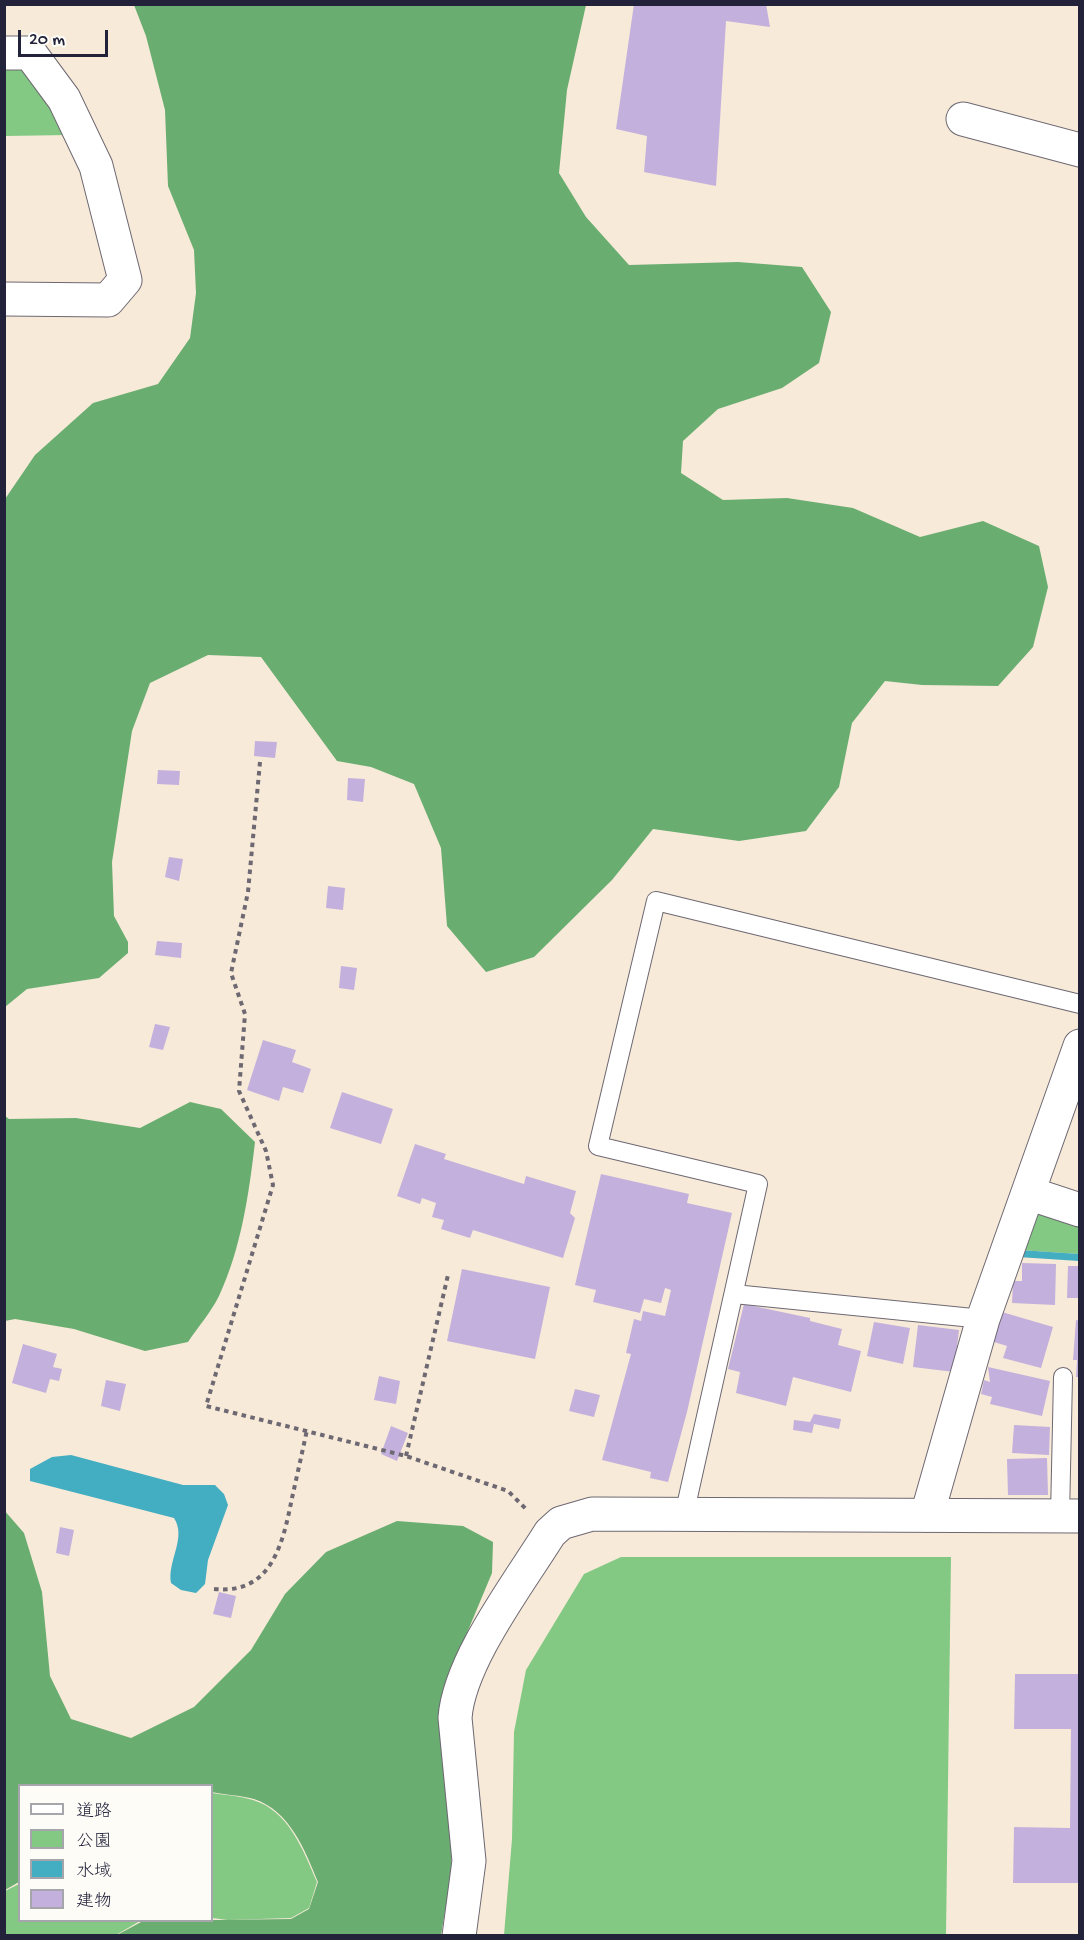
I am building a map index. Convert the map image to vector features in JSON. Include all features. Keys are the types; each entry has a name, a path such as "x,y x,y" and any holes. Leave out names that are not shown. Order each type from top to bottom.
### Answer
{"street":[{"path":"4,53 30,53 64,99 96,166 125,280 108,300 4,299"},
{"path":"963,119 1080,150"},
{"path":"927,1515 983,1319 1080,1046"},
{"path":"1028,1193 1080,1210"},
{"path":"459,1935 469,1861 455,1718 456,1698 474,1658 550,1533 561,1523 592,1514 1070,1516"}],"lane":[{"path":"684,1515 758,1184 598,1146 656,901 1080,1004"},
{"path":"734,1294 983,1319"},
{"path":"1064,1377 1070,1516"}],"path":[{"path":"260,762 248,892 231,973 242,1003 245,1021 238,1075 239,1091 266,1151 273,1185 206,1406 406,1456 508,1491 550,1533"},
{"path":"406,1456 448,1275"},
{"path":"214,1589 225,1590 247,1585 256,1580 273,1560 285,1533 307,1430"}],"green space":[{"path":"134,5 586,5 567,90 559,173 586,217 629,265 738,262 802,267 831,312 819,363 782,388 718,409 683,441 681,473 723,500 787,498 853,508 920,537 983,521 1039,546 1048,587 1033,647 998,686 922,685 885,681 852,723 839,787 806,831 739,841 653,829 612,880 534,957 486,972 447,926 441,848 414,784 371,767 337,761 261,657 208,655 150,683 132,731 112,862 114,916 128,942 128,953 99,978 27,989 5,1007 5,499 35,455 93,403 158,384 190,338 196,293 194,250 168,186 165,110 146,36"},
{"path":"5,59 25,60 69,135 5,136"},
{"path":"190,1102 221,1109 255,1142 247,1201 227,1278 216,1302 188,1342 145,1351 74,1329 15,1319 5,1321 5,1116 9,1119 76,1118 140,1128"},
{"path":"1053,1211 1079,1220 1079,1254 1020,1250 1033,1214"},
{"path":"4,1510 24,1533 42,1592 50,1676 71,1719 131,1738 194,1707 251,1650 285,1594 326,1552 397,1521 463,1526 493,1542 492,1573 444,1688 441,1736 449,1806 452,1871 441,1935 117,1935 141,1922 291,1919 309,1909 318,1882 302,1845 287,1822 267,1805 254,1799 213,1792 213,1784 18,1784 18,1883 5,1890"},
{"path":"621,1557 951,1557 946,1935 504,1935 512,1839 514,1732 526,1670 584,1574"},
{"path":"213,1793 253,1800 266,1805 276,1813 293,1833 317,1882 309,1908 291,1918 228,1920 213,1918"},
{"path":"18,1884 18,1922 138,1922 116,1935 5,1935 5,1891"}],"water":[{"path":"1020,1250 1079,1254 1079,1261 1018,1257"},
{"path":"71,1455 183,1485 215,1485 224,1494 228,1505 208,1560 205,1584 196,1593 181,1590 171,1583 172,1566 178,1542 174,1518 30,1481 30,1469 52,1457"}],"building":[{"path":"634,4 766,4 770,27 726,21 716,186 644,172 647,136 616,129"},
{"path":"255,741 277,742 275,758 254,756"},
{"path":"158,770 180,771 179,785 157,784"},
{"path":"348,778 365,779 363,802 347,800"},
{"path":"169,857 183,859 179,881 165,877"},
{"path":"328,886 345,888 343,910 326,908"},
{"path":"157,941 182,943 181,958 155,955"},
{"path":"341,966 357,968 354,990 339,988"},
{"path":"155,1024 170,1027 163,1050 149,1047"},
{"path":"263,1040 296,1050 292,1062 311,1069 303,1093 283,1087 279,1101 247,1090"},
{"path":"342,1092 393,1109 381,1144 330,1128"},
{"path":"415,1144 446,1154 444,1159 524,1184 526,1176 576,1191 570,1213 575,1218 563,1258 473,1230 470,1238 441,1229 444,1220 432,1217 436,1203 422,1198 420,1204 397,1196"},
{"path":"601,1174 689,1194 687,1203 732,1213 687,1412 668,1482 650,1478 651,1472 602,1460 631,1354 626,1353 634,1319 641,1321 643,1311 665,1316 671,1290 665,1288 661,1303 644,1299 640,1313 593,1302 596,1290 575,1285"},
{"path":"1022,1263 1056,1264 1055,1305 1012,1303 1013,1281 1022,1281"},
{"path":"1068,1266 1080,1266 1080,1298 1067,1298"},
{"path":"462,1269 550,1287 535,1359 447,1341"},
{"path":"744,1304 810,1318 810,1321 842,1329 838,1345 861,1351 851,1392 793,1377 786,1406 736,1393 740,1372 728,1369"},
{"path":"1002,1312 1053,1327 1041,1368 1003,1358 1007,1346 994,1342"},
{"path":"1076,1320 1080,1321 1080,1377 1076,1377 1077,1360 1073,1360"},
{"path":"874,1322 910,1328 903,1364 867,1356"},
{"path":"918,1325 959,1330 954,1372 913,1367"},
{"path":"23,1344 57,1354 53,1367 62,1369 59,1381 50,1379 46,1393 12,1383"},
{"path":"988,1367 1050,1381 1042,1416 990,1404 992,1397 981,1394 984,1380 990,1382"},
{"path":"379,1376 400,1381 396,1404 374,1400"},
{"path":"106,1380 126,1384 120,1411 101,1406"},
{"path":"575,1389 600,1395 594,1417 569,1411"},
{"path":"814,1414 841,1419 839,1429 814,1424 812,1433 793,1430 794,1420 810,1422"},
{"path":"1014,1425 1050,1427 1049,1455 1012,1453"},
{"path":"391,1426 408,1433 397,1461 381,1454"},
{"path":"1047,1458 1048,1495 1008,1495 1007,1459"},
{"path":"60,1527 74,1530 69,1556 56,1553"},
{"path":"219,1592 236,1596 231,1618 213,1614"},
{"path":"1015,1674 1080,1674 1080,1883 1013,1883 1014,1827 1070,1828 1071,1729 1014,1729"}]}
